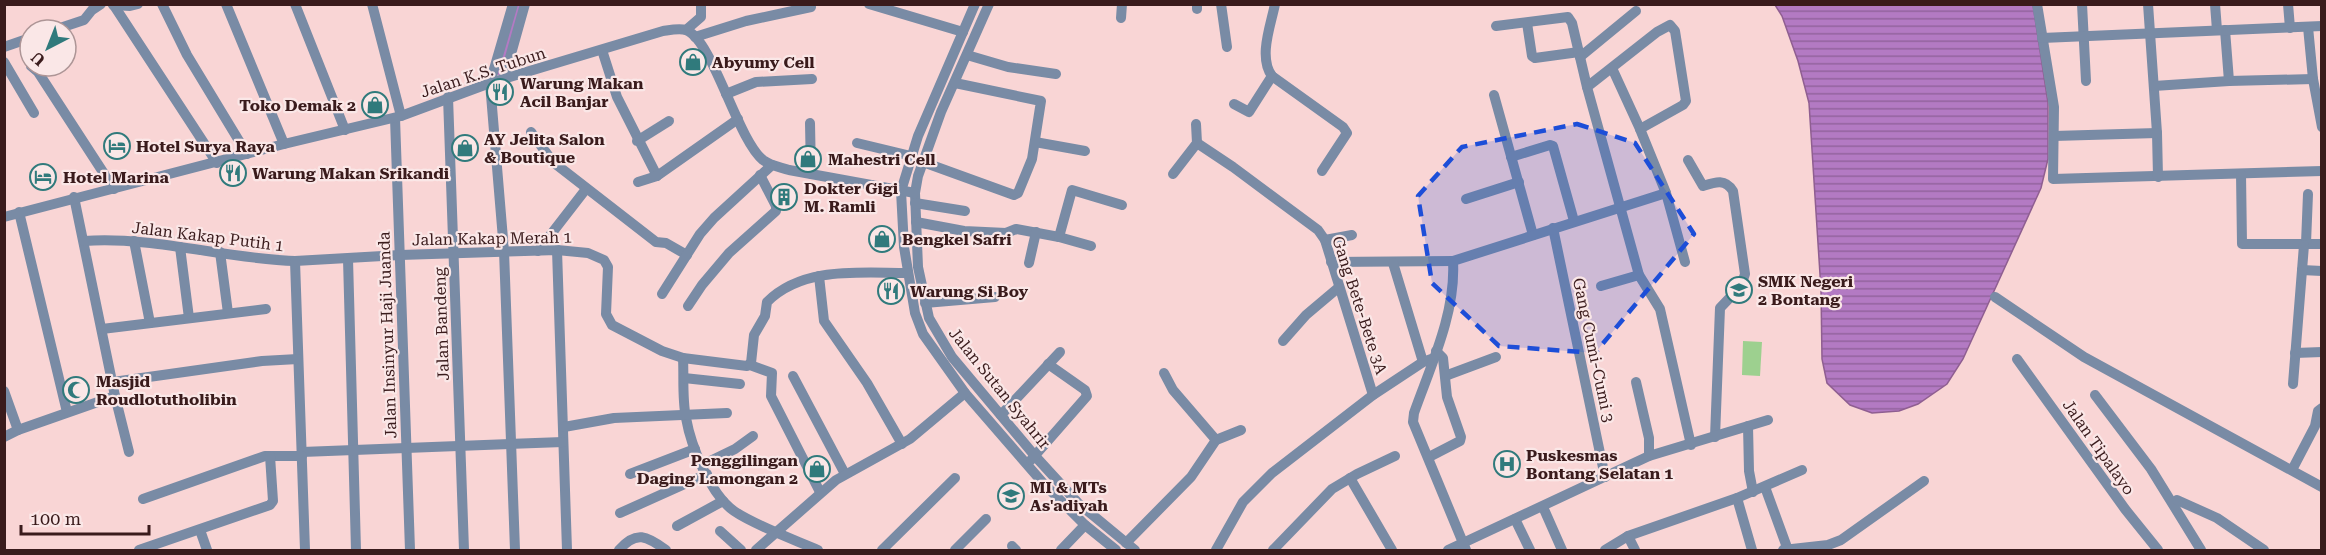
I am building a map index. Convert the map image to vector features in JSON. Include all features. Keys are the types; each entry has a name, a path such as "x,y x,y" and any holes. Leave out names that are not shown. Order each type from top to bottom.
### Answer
{"street":[{"path":"78,22 84,20 101,4"},
{"path":"113,5 138,4"},
{"path":"162,4 187,55 247,154"},
{"path":"226,4 284,144"},
{"path":"295,4 345,130"},
{"name":"Jalan Insinyur Haji Juanda","path":"372,4 398,117 400,255 410,550"},
{"path":"513,4 490,83 504,251 515,550"},
{"path":"504,79 525,4"},
{"path":"700,4 701,17 691,34 700,42 738,119 762,159 772,165 811,174 901,191 915,198 965,211"},
{"path":"869,4 963,33"},
{"name":"Jalan Sutan Syahrir","path":"975,4 911,156 901,191 907,273 915,313 924,334 965,393 1031,460 1135,550"},
{"name":"Jalan Sutan Syahrir","path":"989,4 941,112 922,162 915,198 918,267 925,303 938,336 952,357 1001,415 1031,460 1085,525 1116,550"},
{"path":"1120,18 1122,4"},
{"path":"1221,4 1227,47"},
{"path":"1275,4 1265,61 1272,76 1346,130 1346,137 1322,171"},
{"path":"2037,4 2052,93 2053,179 2322,171"},
{"path":"2082,4 2086,81"},
{"path":"2148,4 2158,177"},
{"path":"2215,4 2229,81"},
{"path":"2288,4 2290,28"},
{"path":"113,5 217,163"},
{"name":"Jalan K.S. Tubun","path":"4,217 74,197 114,189 284,144 398,117 490,83 663,31 691,34 810,7"},
{"path":"1527,23 1532,56 1535,58 1579,55 1636,11"},
{"path":"1496,26 1568,17 1572,23 1618,206 1639,275 1660,309 1691,445"},
{"path":"1587,87 1667,25 1674,28 1686,100 1683,105 1640,129"},
{"path":"2042,38 2322,26"},
{"path":"2308,27 2313,79 2322,127"},
{"path":"602,50 616,97 657,176"},
{"path":"967,55 1008,67 1056,74"},
{"path":"4,62 34,113"},
{"path":"1612,68 1665,192 1685,262"},
{"path":"11,72 18,70"},
{"path":"1234,104 1249,112 1272,76"},
{"path":"42,78 114,189"},
{"path":"726,94 756,82 812,79"},
{"path":"2154,86 2313,79"},
{"path":"922,162 1016,195 1032,159 1040,101 954,83"},
{"path":"1494,95 1533,235"},
{"name":"Jalan Bandeng","path":"448,98 464,550"},
{"path":"638,182 657,176 738,119"},
{"path":"637,141 669,121"},
{"path":"810,123 811,174"},
{"path":"1173,174 1197,143 1196,124"},
{"path":"531,132 548,158 586,189 656,242 666,243 687,255"},
{"path":"2054,136 2157,133"},
{"path":"1035,142 1085,151"},
{"path":"856,143 911,156"},
{"name":"Gang Bete-Bete 3A","path":"1197,143 1318,230 1325,240 1373,395"},
{"path":"1510,157 1553,146 1574,221"},
{"path":"1688,160 1703,186 1722,182 1730,186 1733,191 1746,274 1741,286 1720,308 1715,437"},
{"path":"662,294 700,234 714,218 772,165"},
{"path":"2241,174 2242,244 2322,244"},
{"path":"688,306 729,253 776,211 776,206 760,175"},
{"path":"1466,199 1518,182"},
{"path":"538,251 586,189"},
{"path":"1059,237 1072,190 1122,205"},
{"path":"1331,262 1453,261 1665,192"},
{"path":"2293,384 2308,194"},
{"path":"74,197 115,396 129,452"},
{"path":"19,212 67,412"},
{"path":"916,222 964,231 1006,233 1016,229 1091,246"},
{"name":"Gang Cumi-Cumi 3","path":"1553,228 1605,477"},
{"path":"1029,263 1036,232"},
{"path":"1325,240 1352,235"},
{"name":"Jalan Kakap Putih 1","path":"84,241 108,239 134,241 270,260 348,259 400,255"},
{"path":"134,241 150,323"},
{"path":"180,247 189,318"},
{"path":"557,250 567,550"},
{"name":"Jalan Kakap Merah 1","path":"400,255 581,251 604,260 609,270 606,314 609,321 662,351 682,358 750,365"},
{"path":"220,252 228,313"},
{"path":"348,259 356,550"},
{"path":"295,261 305,550"},
{"path":"1453,261 1453,292 1431,357 1413,422 1464,547"},
{"path":"1393,263 1431,357"},
{"path":"2302,270 2322,272"},
{"path":"820,492 771,396 772,373 750,365 755,332 765,316 767,302 782,290 819,276 840,273 907,273"},
{"path":"1601,286 1639,275"},
{"path":"819,276 824,321 867,382 902,444"},
{"path":"1283,341 1306,315 1338,288"},
{"path":"925,303 995,297"},
{"path":"1995,297 2084,357 2322,487"},
{"path":"102,329 266,309"},
{"path":"1001,415 1060,352"},
{"path":"2295,353 2322,352"},
{"path":"1216,550 1243,501 1272,473 1373,395 1431,357 1443,358 1447,397 1461,439 1429,457"},
{"path":"1445,376 1496,357"},
{"path":"682,358 685,417 704,469 723,501 740,515 776,531 801,548 818,550"},
{"path":"113,382 262,361 298,359"},
{"name":"Jalan Tipalayo","path":"2018,359 2125,509 2158,550"},
{"path":"1031,460 1087,396 1085,390 1047,364"},
{"path":"1164,373 1173,390 1216,440"},
{"path":"793,376 845,474"},
{"path":"684,378 740,384"},
{"path":"1636,382 1649,438 1650,456"},
{"path":"4,391 18,430"},
{"path":"756,550 820,492 845,474 917,434 965,393"},
{"path":"2095,395 2151,469 2201,550"},
{"path":"4,437 115,396"},
{"path":"2292,470 2315,426 2318,411 2322,408"},
{"path":"564,427 614,418 685,417 728,413"},
{"path":"1448,550 1464,547 1515,519 1650,456 1768,420"},
{"path":"1748,426 1749,471 1753,492"},
{"path":"1126,543 1191,477 1216,440 1241,430"},
{"path":"620,513 704,469 753,436"},
{"path":"143,500 270,456 406,447 563,442"},
{"path":"630,474 695,448"},
{"path":"139,550 272,503 270,456"},
{"path":"1273,550 1332,489 1395,456"},
{"path":"1605,550 1628,536 1753,492 1802,470"},
{"path":"882,550 956,478"},
{"path":"1350,478 1392,550"},
{"path":"1783,550 1827,545 1841,540 1924,481"},
{"path":"1765,487 1788,550"},
{"path":"1737,498 1752,550"},
{"path":"2177,500 2217,518 2264,550"},
{"path":"677,526 723,501"},
{"path":"1543,507 1563,550"},
{"path":"955,550 986,519"},
{"path":"1515,519 1530,550"},
{"path":"1061,550 1085,525"},
{"path":"200,530 207,550"},
{"path":"720,531 741,550"},
{"path":"619,550 631,540 644,536 666,550"},
{"path":"1628,536 1635,550"}],"highlighted area":[{"path":"1577,124 1635,143 1694,234 1595,353 1499,346 1432,283 1418,196 1462,147"}],"green space":[{"path":"1743,341 1762,342 1760,376 1742,375"}],"shaded area":[{"path":"1775,5 2033,5 2048,103 2048,159 2041,188 1963,359 1947,384 1918,404 1899,411 1872,413 1850,405 1827,383 1822,359 1821,290 1809,103 1798,61 1782,16"}],"waterway":[{"path":"501,68 518,4"}],"place":[{"name":"Abyumy Cell","path":"693,62"},
{"name":"Warung Makan Acil Banjar","path":"500,92"},
{"name":"Toko Demak 2","path":"375,105"},
{"name":"Hotel Surya Raya","path":"117,146"},
{"name":"AY Jelita Salon & Boutique","path":"465,148"},
{"name":"Mahestri Cell","path":"808,159"},
{"name":"Warung Makan Srikandi","path":"233,173"},
{"name":"Hotel Marina","path":"43,177"},
{"name":"Dokter Gigi M. Ramli","path":"784,197"},
{"name":"Bengkel Safri","path":"882,239"},
{"name":"SMK Negeri 2 Bontang","path":"1739,290"},
{"name":"Warung Si Boy","path":"891,291"},
{"name":"Masjid Roudlotutholibin","path":"76,390"},
{"name":"Puskesmas Bontang Selatan 1","path":"1507,464"},
{"name":"Penggilingan Daging Lamongan 2","path":"817,469"},
{"name":"MI & MTs As'adiyah","path":"1011,496"}]}
